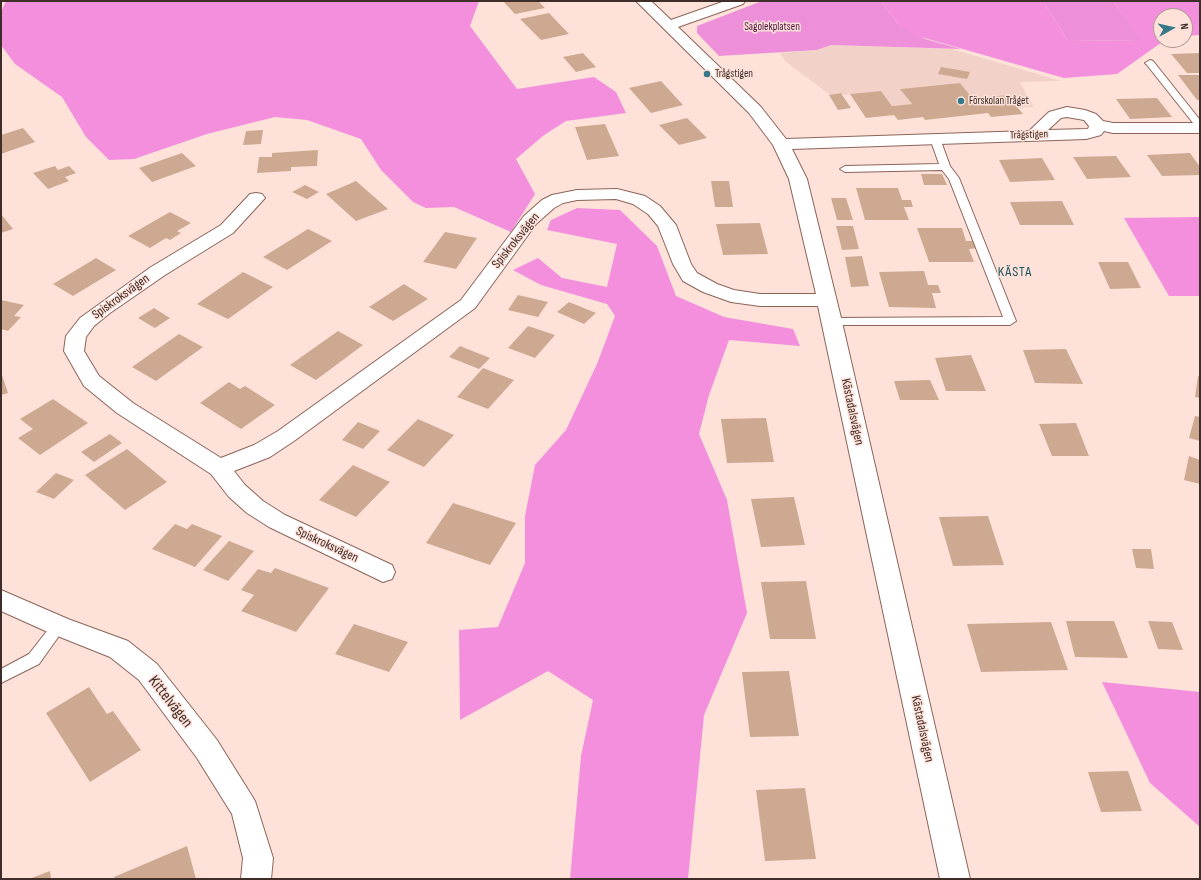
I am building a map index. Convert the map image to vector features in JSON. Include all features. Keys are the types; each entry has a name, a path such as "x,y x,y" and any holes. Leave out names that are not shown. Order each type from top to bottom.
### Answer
{"street":[{"name":"Kästadalsvägen","path":"643,1 755,110 781,144 798,179 832,322 955,879"},
{"path":"668,26 738,1"},
{"path":"1034,135 1055,114 1066,112 1079,113 1090,117 1098,125 1114,128 1200,127"},
{"name":"Trågstigen","path":"781,144 1086,134 1095,132 1098,125"},
{"name":"Spiskroksvägen","path":"219,468 262,451 286,436 350,388 448,320 468,304 530,220 548,204 558,199 577,195 617,194 639,200 654,210 667,225 682,264 690,277 710,288 731,296 760,300 826,300"},
{"name":"Spiskroksvägen","path":"256,198 227,229 158,271 103,309 87,322 76,336 74,351 92,381 125,408 219,468 237,491 255,507 277,521 383,572"},
{"name":"Kittelvägen","path":"1,600 59,626 119,649 148,672 207,749 245,810 258,858 256,879"}],"lane":[{"path":"1150,64 1200,127"},
{"path":"832,322 1010,321 954,178 945,167 937,144 933,139"},
{"path":"845,169 945,167"},
{"path":"1,676 34,659 59,626"}],"shaded area":[{"path":"6,1 479,1 470,26 517,89 594,77 616,92 626,113 566,121 544,135 516,159 535,194 511,232 454,207 426,208 413,202 381,170 361,139 307,120 275,117 207,134 134,159 109,160 86,137 62,97 15,64 1,45 1,12"},
{"path":"881,1 1043,1 1068,41 1140,40 1113,1 1200,1 1200,35 1193,35 1193,8 1153,8 1154,48 1117,74 1064,78 914,35 898,24"},
{"path":"831,45 952,49 1061,81 1020,82 1034,107 1018,108 1007,95 973,99 960,83 900,89 912,104 892,106 881,91 842,95 840,93 830,95 785,61 780,53 817,50"},
{"path":"577,208 620,210 657,246 676,296 724,317 793,329 800,346 729,340 709,395 699,434 727,500 747,613 704,715 688,879 570,879 581,756 593,700 548,671 460,720 459,630 498,627 525,563 525,516 535,465 566,430 597,364 615,316 607,304 541,285 513,270 538,258 562,278 607,287 617,244 547,230 551,220"},
{"path":"1200,217 1200,296 1169,296 1124,218"},
{"path":"1102,682 1200,692 1200,827 1150,783"}],"green space":[{"name":"Sagolekplatsen","path":"762,1 881,1 898,24 925,39 961,49 831,45 817,50 719,56 697,33 697,26"},
{"path":"1043,1 1113,1 1141,40 1068,41"}],"building":[{"path":"538,1 545,8 515,14 504,2"},
{"path":"549,13 569,34 541,40 520,19"},
{"path":"583,53 596,67 576,72 563,57"},
{"path":"1200,53 1200,73 1187,73 1171,54"},
{"path":"941,67 970,72 967,79 938,74"},
{"path":"1178,75 1200,75 1200,100 1197,100"},
{"path":"661,81 683,105 651,113 629,88"},
{"name":"Förskolan Tråget","path":"960,83 973,99 1007,95 1023,114 991,117 988,113 925,120 923,117 898,120 894,115 866,118 850,94 881,91 892,106 912,104 900,89"},
{"path":"841,93 851,108 838,110 829,95"},
{"path":"1157,98 1172,117 1130,119 1116,99"},
{"path":"687,118 707,138 679,145 659,125"},
{"path":"605,124 619,156 587,160 575,127"},
{"path":"23,128 35,142 1,154 1,135"},
{"path":"263,130 261,144 243,145 246,131"},
{"path":"318,150 317,166 291,167 291,171 257,173 259,157 272,157 272,153"},
{"path":"182,153 196,166 152,182 139,168"},
{"path":"1190,153 1200,167 1200,175 1162,176 1147,155"},
{"path":"1116,156 1131,177 1087,179 1073,157"},
{"path":"1042,158 1055,180 1010,182 999,160"},
{"path":"55,166 58,170 69,166 76,173 65,177 69,181 48,189 33,173"},
{"path":"921,174 942,174 947,185 924,185"},
{"path":"356,181 388,209 356,221 326,194"},
{"path":"711,181 729,181 733,207 715,207"},
{"path":"305,185 319,192 307,199 292,192"},
{"path":"856,188 898,188 902,200 911,200 913,207 904,207 909,220 865,220"},
{"path":"831,198 846,198 853,220 837,220"},
{"path":"1062,201 1074,225 1020,225 1010,202"},
{"path":"170,212 191,223 177,231 181,233 170,240 166,238 150,248 128,236"},
{"path":"1,214 13,229 1,233"},
{"path":"760,223 768,254 723,255 716,224"},
{"path":"836,226 853,226 859,249 842,250"},
{"path":"917,228 962,228 966,241 975,241 978,248 969,249 974,262 929,262"},
{"path":"308,229 332,241 287,270 263,257"},
{"path":"445,232 477,238 456,269 423,262"},
{"path":"862,256 869,286 851,287 845,257"},
{"path":"96,258 116,270 73,296 53,284"},
{"path":"1098,262 1128,262 1141,288 1110,289"},
{"path":"924,271 928,285 938,285 941,293 932,293 936,308 889,307 879,272"},
{"path":"243,272 273,287 228,319 197,304"},
{"path":"404,284 428,299 393,321 369,307"},
{"path":"518,295 548,302 538,317 508,310"},
{"path":"1,300 24,305 14,316 21,317 8,331 1,329"},
{"path":"569,302 596,313 584,324 557,312"},
{"path":"154,308 170,318 155,328 138,318"},
{"path":"528,326 555,335 535,358 508,348"},
{"path":"338,331 363,345 316,380 290,365"},
{"path":"179,334 203,347 156,381 132,367"},
{"path":"460,346 490,358 479,369 449,357"},
{"path":"1066,349 1083,384 1035,383 1023,350"},
{"path":"971,355 986,391 946,391 935,358"},
{"path":"483,368 514,380 488,409 457,397"},
{"path":"1,372 8,393 1,395"},
{"path":"1198,376 1200,377 1200,398 1195,397"},
{"path":"930,380 939,400 900,400 894,381"},
{"path":"229,382 240,389 245,386 275,405 241,429 200,403"},
{"path":"53,399 88,423 40,455 18,438 33,429 20,419"},
{"path":"1195,416 1200,417 1200,441 1189,438"},
{"path":"766,418 774,462 727,463 721,419"},
{"path":"418,419 454,435 424,467 387,450"},
{"path":"358,422 380,431 363,449 342,440"},
{"path":"1076,423 1089,456 1052,456 1039,424"},
{"path":"110,434 122,443 94,462 81,452"},
{"path":"127,449 167,482 125,510 85,475"},
{"path":"1189,456 1200,460 1200,484 1184,480"},
{"path":"353,465 390,482 356,517 319,500"},
{"path":"56,473 74,480 54,499 36,492"},
{"path":"794,497 805,545 761,547 751,499"},
{"path":"453,503 516,523 490,565 426,543"},
{"path":"988,516 1004,565 953,566 939,517"},
{"path":"175,524 187,529 192,524 222,536 195,567 152,549"},
{"path":"229,541 254,551 228,581 203,570"},
{"path":"1132,549 1151,549 1154,569 1136,568"},
{"path":"275,568 329,588 296,632 241,611 254,595 241,590 258,569 271,573"},
{"path":"806,581 816,639 770,639 761,582"},
{"path":"1066,621 1114,621 1128,658 1075,657"},
{"path":"1148,621 1172,622 1183,650 1158,649"},
{"path":"1051,622 1068,670 981,672 967,624"},
{"path":"354,624 408,642 389,672 335,654"},
{"path":"789,671 799,736 750,737 742,672"},
{"path":"89,687 107,714 113,711 141,750 90,782 46,713"},
{"path":"1128,771 1142,811 1101,812 1088,772"},
{"path":"805,788 816,859 765,861 756,790"},
{"path":"187,846 196,879 115,879 114,877"},
{"path":"50,871 51,879 29,879"}],"place":[{"name":"Trågstigen","path":"707,74"},
{"name":"Förskolan Tråget","path":"961,101"}],"district":[{"name":"KÄSTA","path":"1015,272"}]}
